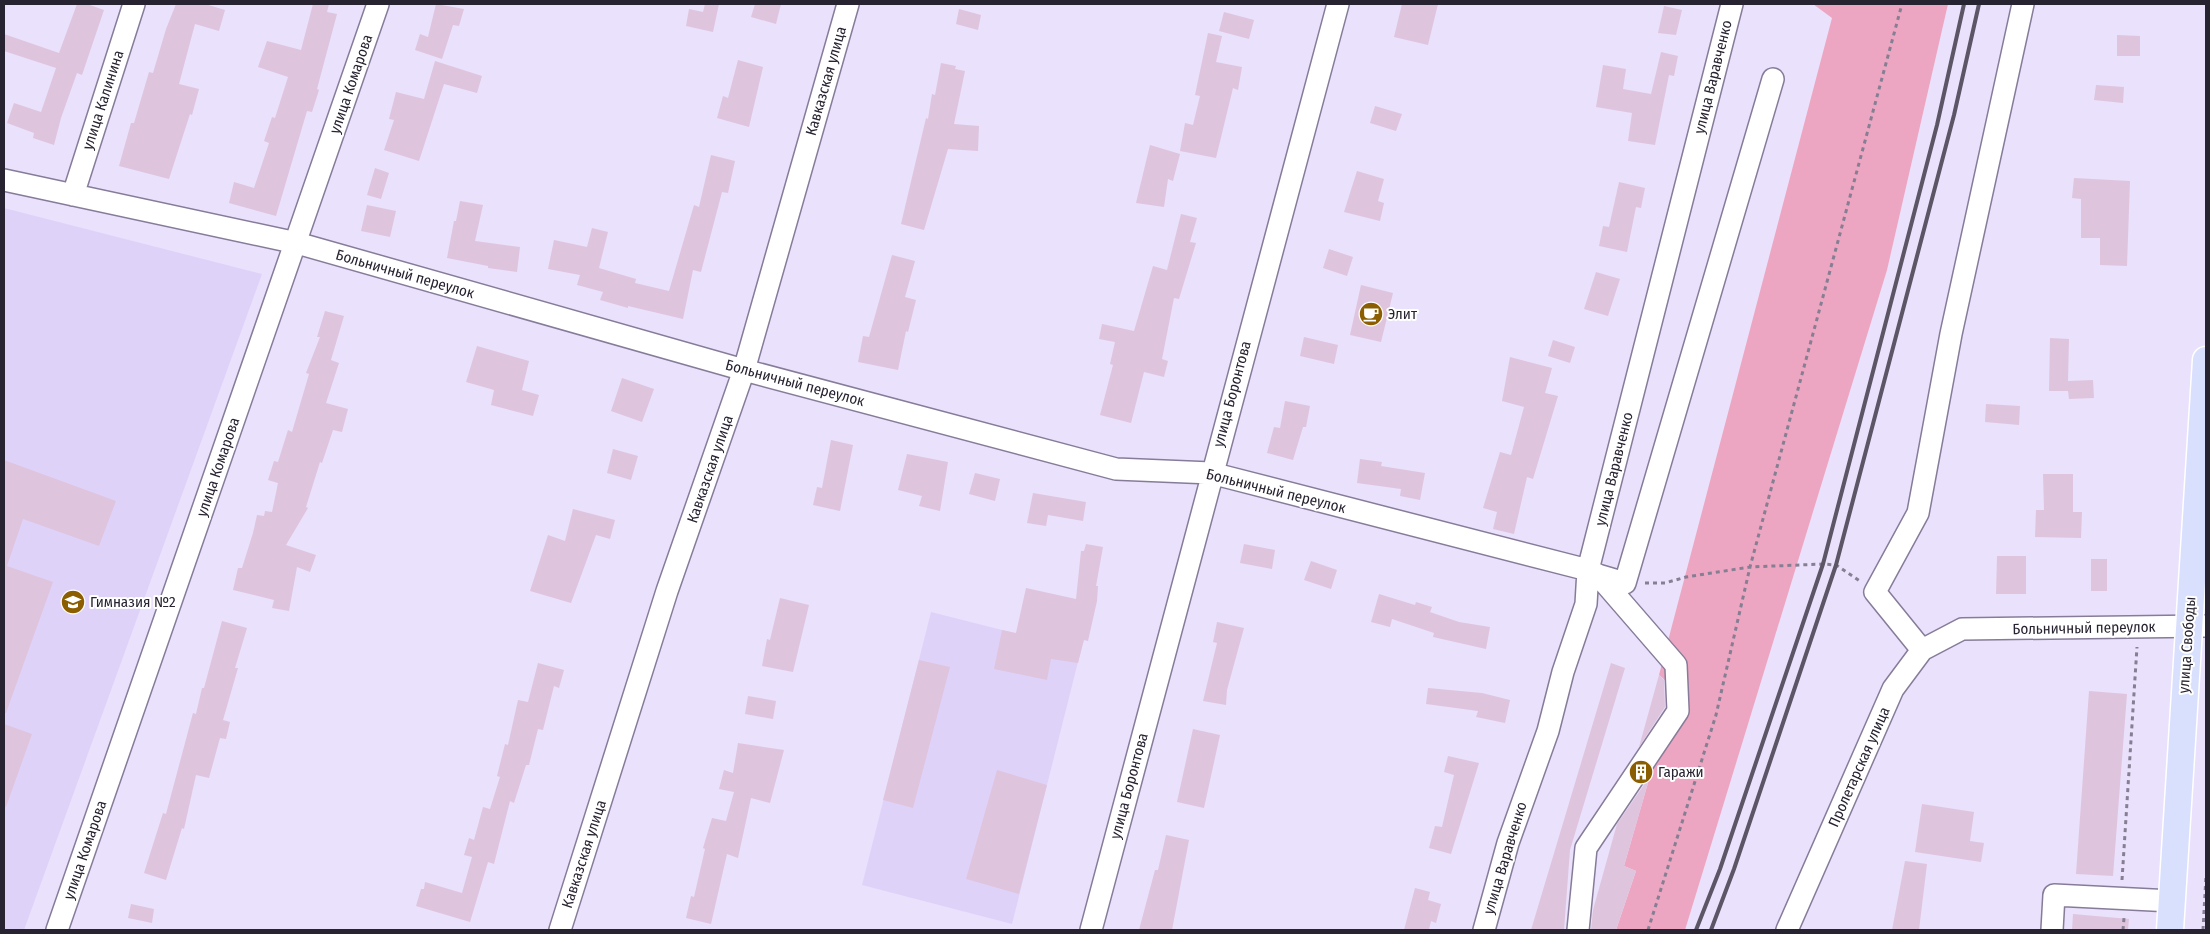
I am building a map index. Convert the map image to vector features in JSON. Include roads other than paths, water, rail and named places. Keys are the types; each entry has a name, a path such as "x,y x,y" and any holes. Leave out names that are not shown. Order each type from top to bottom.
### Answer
{"main road":[{"name":"улица Свободы","path":"2170,930 2197,626 2206,360"}],"street":[{"name":"улица Калинина","path":"73,195 134,4"},
{"name":"улица Комарова","path":"57,930 378,4"},
{"name":"Кавказская улица","path":"560,930 667,591 744,370 848,4"},
{"name":"улица Боронтова","path":"1091,930 1211,473 1338,4"},
{"name":"улица Варавченко","path":"1484,930 1508,842 1548,731 1564,672 1586,604 1732,4"},
{"path":"1922,650 1875,592 1918,513 1952,334 2024,4"},
{"name":"Больничный переулок","path":"4,180 296,243 744,370 1116,469 1211,473 1625,583 1773,79"},
{"path":"1578,930 1586,848 1678,711 1676,665 1593,573"},
{"name":"Больничный переулок","path":"1962,629 2197,626"},
{"name":"Пролетарская улица","path":"1787,930 1892,689 1922,650 1962,629"},
{"path":"2052,930 2054,895 2172,901"}],"railway":[{"path":"1696,930 1720,869 1823,564 1937,125 1964,4"},
{"path":"1711,930 1734,869 1836,565 1954,115 1979,4"}],"place":[{"name":"Элит","path":"1371,314"},
{"name":"Гимназия №2","path":"73,602"},
{"name":"Гаражи","path":"1641,772"}]}
